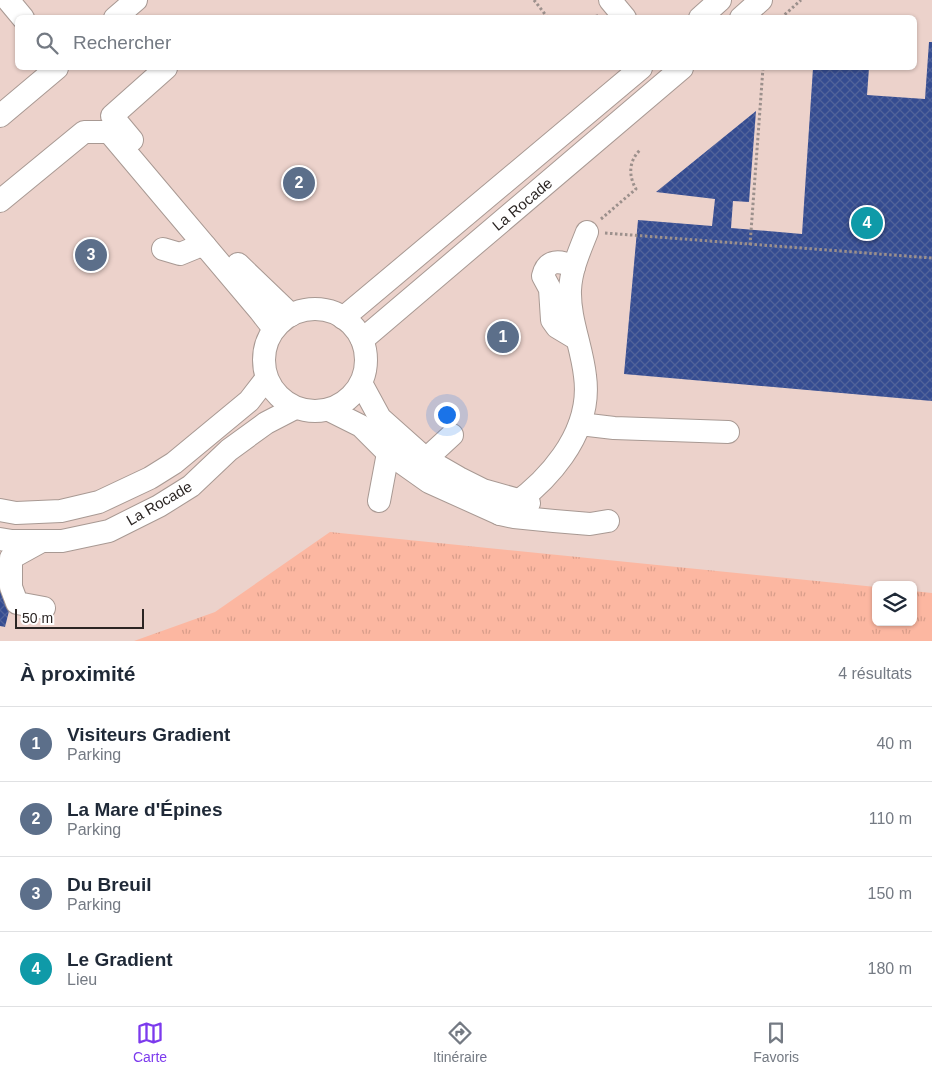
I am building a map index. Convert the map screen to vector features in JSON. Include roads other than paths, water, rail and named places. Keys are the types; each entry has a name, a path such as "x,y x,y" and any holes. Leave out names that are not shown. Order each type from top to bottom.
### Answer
{"lane":[{"path":"8,0 20,15"},
{"path":"119,15 136,0"},
{"path":"610,0 622,15"},
{"path":"703,15 720,0"},
{"path":"744,15 761,0"},
{"path":"0,116 54,70"},
{"path":"164,70 112,116 238,264 281,323"},
{"name":"La Rocade","path":"344,318 639,70"},
{"name":"La Rocade","path":"362,340 680,70"},
{"path":"0,201 84,132 109,132 260,311 281,323"},
{"path":"500,514 519,502 554,466 575,438 580,424 586,399 585,376 577,339 557,327 552,320 550,289 543,276 545,268 550,263 562,262 574,267 587,232"},
{"path":"163,249 180,254 205,246"},
{"path":"318,309 344,318 354,327 362,340 366,354 365,369 361,383 353,395 342,404 329,410 312,412 295,408 278,396 266,379 263,362 266,345 281,323 304,310 318,309"},
{"name":"La Rocade","path":"0,510 16,513 61,511 99,502 150,478 174,463 249,401 266,379"},
{"path":"329,410 361,426 388,453 429,482 500,514 514,518 572,523 590,524 608,521 594,514 519,502 483,490 458,478 426,459 380,418 361,383"},
{"name":"La Rocade","path":"0,539 12,541 62,541 109,530 159,506 191,486 229,450 266,423 295,408"},
{"path":"580,424 614,428 728,432"},
{"path":"426,459 452,435"},
{"path":"379,501 388,453"},
{"path":"43,540 11,558 11,587 17,603 44,608"}],"place":[{"name":"La Mare d'Épines","path":"299,183"},
{"name":"Le Gradient","path":"867,223"},
{"name":"Du Breuil","path":"91,255"},
{"name":"Visiteurs Gradient","path":"503,337"}]}
